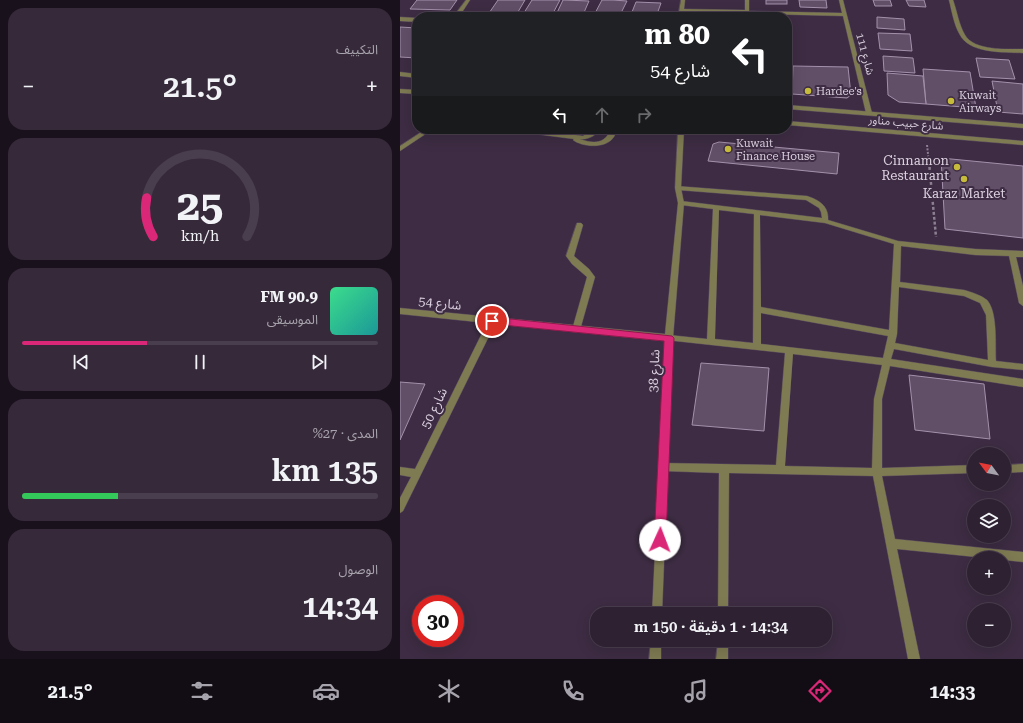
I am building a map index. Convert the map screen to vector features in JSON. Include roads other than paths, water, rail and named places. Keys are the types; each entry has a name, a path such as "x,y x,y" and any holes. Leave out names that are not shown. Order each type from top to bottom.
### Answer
{"street":[{"path":"460,12 468,0"},
{"path":"683,0 682,10 752,12"},
{"path":"746,0 747,11"},
{"name":"شارع 111","path":"841,0 862,79 869,113"},
{"path":"951,0 964,38 974,46 989,49 1023,51"},
{"path":"792,14 844,15"},
{"path":"400,19 412,20"},
{"path":"400,74 412,75"},
{"path":"400,92 412,91"},
{"name":"شارع حبيب مناور","path":"792,107 1023,126"},
{"name":"شارع حبيب مناور","path":"792,123 1023,144"},
{"path":"400,149 422,134"},
{"path":"560,134 584,138 592,134"},
{"path":"560,134 586,144 604,141 612,134"},
{"name":"شارع 38","path":"657,607 669,338 681,203 678,188 681,134"},
{"path":"678,188 807,198 822,206 825,212 825,222"},
{"path":"681,203 825,222 898,243 937,248 1023,254"},
{"path":"711,342 716,208"},
{"path":"757,213 757,346"},
{"path":"576,330 591,277 586,270 575,264 570,256 580,225"},
{"path":"898,243 893,334 878,399 877,472 914,659"},
{"path":"1012,254 1023,302"},
{"path":"896,284 964,293 983,301 990,314 992,360"},
{"path":"757,309 893,334"},
{"name":"شارع 54","path":"400,311 576,330 757,346 886,362 1023,383"},
{"name":"شارع 50","path":"400,508 492,321"},
{"path":"890,345 992,360 1023,367"},
{"path":"780,469 790,350"},
{"path":"663,467 877,472 967,469"},
{"path":"723,607 724,468"},
{"path":"1011,469 1023,468"},
{"path":"400,471 416,474"},
{"path":"891,543 1023,557"},
{"path":"655,659 656,647"},
{"path":"722,647 722,659"}],"place":[{"name":"Hardee's","path":"808,91"},
{"name":"Kuwait Airways","path":"951,101"},
{"name":"Kuwait Finance House","path":"728,149"},
{"name":"Cinnamon Restaurant","path":"957,167"},
{"name":"Karaz Market","path":"964,179"}]}
